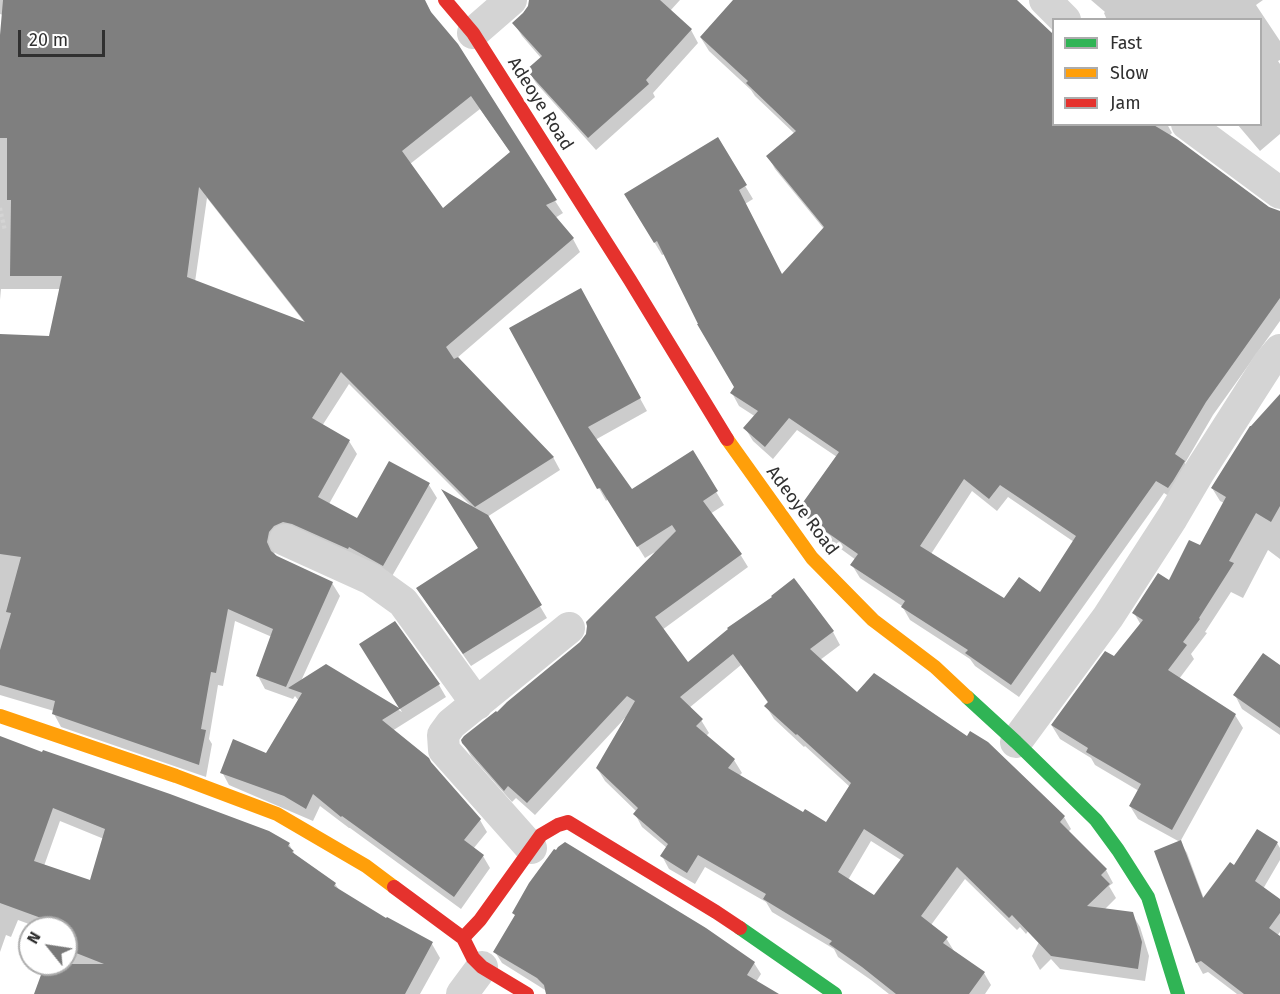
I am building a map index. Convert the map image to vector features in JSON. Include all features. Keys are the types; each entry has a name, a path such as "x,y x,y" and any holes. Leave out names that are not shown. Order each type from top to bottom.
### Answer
{"street":[{"name":"Adeoye Road","path":"445,0 473,33 727,440 812,558 873,620 934,667 1096,820 1148,897 1179,994"},
{"path":"473,33 511,0"},
{"path":"1045,0 1063,18"},
{"path":"1190,126 1280,193"},
{"path":"1016,742 1108,617 1268,364 1280,350"},
{"path":"285,540 371,579 403,602 477,704"},
{"path":"531,848 444,750 443,735 451,724 569,628"},
{"path":"0,716 176,776 277,814 366,866 463,938 473,958 482,967 527,994"},
{"path":"463,938 480,920 541,835 568,822 716,912 835,994"},
{"path":"462,994 482,967"}],"path":[{"path":"0,208 5,231"}],"building":[{"path":"3,0 425,0 431,12 458,44 557,200 546,205 574,238 446,347 454,359 458,357 554,457 475,507 341,372 312,418 350,440 318,497 357,518 389,461 430,483 383,566 349,547 348,549 292,524 283,522 274,526 269,532 267,542 271,551 277,556 333,582 286,687 256,676 273,629 228,609 216,673 211,672 201,729 206,730 199,765 52,714 55,701 0,685 0,650 11,613 6,612 21,557 0,554 0,334 49,336 62,276 10,276 11,200 7,200 7,138 0,138 0,35","holes":["471,96 510,152 443,208 402,151","199,187 305,322 187,277"]},
{"path":"529,0 660,0 692,29 646,80 649,84 588,138 526,70 542,56 512,23 523,13"},
{"path":"733,0 1017,0 1052,33 1052,126 1155,126 1177,139 1269,207 1280,211 1280,298 1206,402 1175,454 1185,461 1173,481 1168,488 1156,481 1011,685 965,653 968,650 901,607 905,601 850,565 858,554 805,517 799,508 839,452 789,418 765,447 743,428 758,411 730,393 734,387 697,324 657,241 654,243 624,194 718,137 747,185 739,190 782,274 824,227 766,156 796,131 746,83 748,81 700,37","holes":["964,479 989,499 1000,485 1076,536 1040,592 1019,577 1004,598 920,546"]},
{"path":"581,288 641,398 588,427 632,489 693,450 718,491 703,501 742,554 655,617 688,662 727,628 772,597 794,578 834,631 810,649 857,692 874,673 967,736 970,731 988,742 1065,816 1060,822 1107,869 1101,875 1110,884 1087,906 1133,912 1142,942 1138,969 1051,956 1012,915 1009,918 957,867 921,916 948,937 943,943 985,972 969,994 896,994 829,944 832,941 763,899 766,894 698,855 687,873 660,856 668,844 633,814 638,808 596,768 635,701 627,696 527,803 508,786 504,791 461,740 580,642 586,634 586,622 676,531 672,525 637,547 600,488 597,489 509,328","holes":["733,654 768,702 764,706 851,783 826,822 805,809 803,812 728,768 735,759 696,726 703,719 680,697","864,829 904,855 874,895 838,872"]},
{"path":"1280,394 1280,506 1271,522 1256,513 1229,561 1234,563 1200,619 1183,642 1187,645 1168,670 1236,714 1172,830 1129,806 1141,784 1086,752 1088,748 1051,725 1105,651 1114,656 1143,620 1132,613 1158,573 1169,580 1189,540 1200,545 1226,497 1211,488 1250,426"},
{"path":"441,489 488,515 542,605 463,654 416,588 478,548"},
{"path":"395,621 440,684 382,720 429,758 481,819 464,840 484,855 454,897 341,817 313,794 306,809 284,796 220,773 233,739 266,753 302,693 288,688 326,664 399,708 359,644"},
{"path":"1263,653 1280,665 1280,728 1233,695"},
{"path":"0,736 170,794 269,831 290,843 288,846 294,851 292,852 336,883 334,886 386,918 433,942 405,994 34,994 41,976 78,976 78,964 104,964 78,954 78,916 36,916 0,903","holes":["53,808 105,829 90,880 34,861"]},
{"path":"1257,829 1278,842 1255,881 1280,899 1280,913 1269,928 1280,936 1280,994 1244,994 1201,961 1196,963 1154,851 1181,840 1203,898 1230,862 1234,865"},
{"path":"565,842 706,928 755,962 747,975 779,994 546,994 544,985 537,978 493,952 515,915 512,913 529,883 554,849 556,850"}],"traffic: fast":[{"path":"967,697 1096,820 1118,850 1148,897 1178,994"},
{"path":"740,928 835,994"}],"traffic: slow":[{"path":"727,439 812,558 873,620 935,667 967,697"},
{"path":"0,716 176,776 277,814 366,866 394,887"}],"traffic: jam":[{"path":"445,0 473,33 630,280 727,439"},
{"path":"463,938 480,920 541,835 568,822 740,928"},
{"path":"394,887 463,938 473,958 482,967 527,994"}]}
